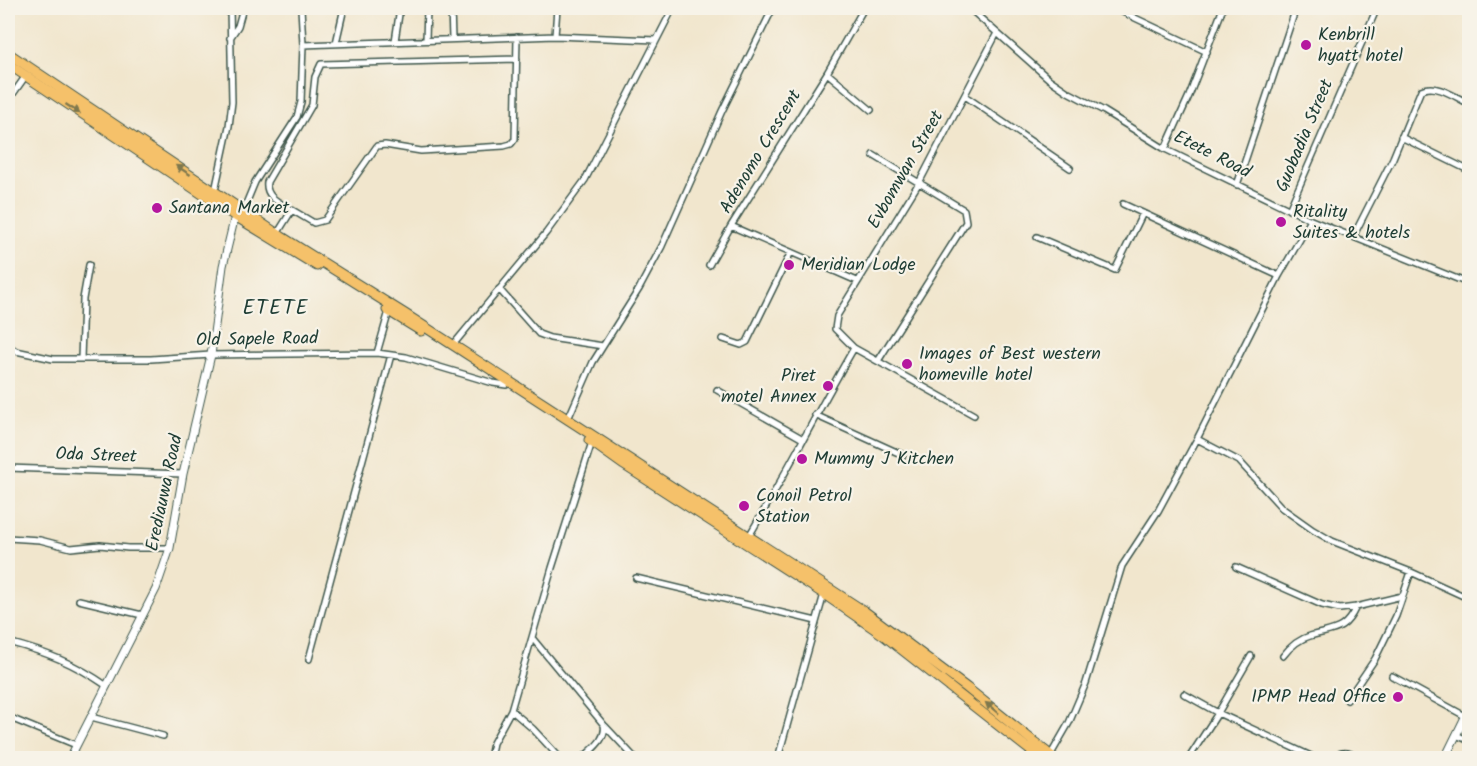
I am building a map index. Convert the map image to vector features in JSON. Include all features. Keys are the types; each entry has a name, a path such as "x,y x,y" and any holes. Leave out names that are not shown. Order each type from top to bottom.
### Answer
{"highway":[{"path":"8,53 215,191 239,213 277,234 453,345 885,625 1048,758"},
{"path":"8,64 43,89 506,385 624,465 824,594 964,691"},
{"path":"43,89 49,81"}],"street":[{"path":"215,191 229,126 231,102 230,8"},
{"path":"230,38 238,26 243,8"},
{"path":"239,213 255,182 297,117 301,102 303,45 301,8"},
{"path":"336,43 344,8"},
{"path":"395,41 400,8"},
{"path":"426,40 427,8"},
{"path":"451,8 452,39"},
{"path":"555,36 556,8"},
{"path":"453,345 546,233 585,180 673,8"},
{"path":"568,419 588,372 639,289 662,246 722,111 773,8"},
{"name":"Adenomo Crescent","path":"857,281 730,226 827,73 864,8"},
{"name":"Etete Road","path":"969,8 1049,79 1165,148 1311,220 1470,284"},
{"path":"1114,8 1207,52"},
{"path":"1165,148 1207,52 1223,8"},
{"path":"1237,185 1296,8"},
{"name":"Guobadia Street","path":"1289,210 1377,8"},
{"name":"Evbomwan Street","path":"974,415 854,348 835,329 837,316 920,182 997,33"},
{"path":"303,45 555,36 656,40"},
{"path":"517,59 321,64 315,76 312,105 267,182 266,189 269,196 314,223 325,220 377,146 385,145 421,151 511,144 515,139 516,124 518,37"},
{"path":"827,73 871,110"},
{"path":"8,102 25,77"},
{"path":"1353,237 1421,90 1428,87 1436,88 1470,104"},
{"path":"965,96 1070,168"},
{"path":"1401,137 1470,171"},
{"path":"873,155 964,210 966,222 878,361"},
{"path":"1124,204 1279,276"},
{"path":"277,234 292,210"},
{"name":"Erediauwa Road","path":"70,759 162,574 170,548 183,474 211,355 223,266 239,213"},
{"path":"1037,237 1115,270 1143,213"},
{"path":"1048,758 1069,723 1086,683 1122,566 1158,511 1279,276 1311,220"},
{"path":"709,265 730,226"},
{"path":"723,339 741,345 747,342 791,252"},
{"path":"81,359 83,298 89,265"},
{"path":"499,290 539,334 550,338 603,346"},
{"path":"377,354 389,311"},
{"name":"Old Sapele Road","path":"8,346 15,351 53,359 151,359 211,355 391,355 459,372 493,384 506,385"},
{"path":"749,536 773,497 815,415 854,348"},
{"path":"309,659 391,355"},
{"path":"717,390 803,439"},
{"path":"815,415 903,455"},
{"path":"1197,439 1239,461 1282,508 1313,530 1332,541 1470,598"},
{"path":"490,759 493,743 511,710 552,568 592,442"},
{"name":"Oda Street","path":"8,468 183,474"},
{"path":"8,538 40,540 71,548 100,545 170,548"},
{"path":"1236,567 1322,604 1340,609 1402,597"},
{"path":"1347,700 1375,659 1396,616 1411,572"},
{"path":"636,578 816,621"},
{"path":"778,759 824,594"},
{"path":"79,600 142,615"},
{"path":"1283,656 1298,641 1308,636 1336,631 1351,618 1356,607"},
{"path":"533,639 635,759"},
{"path":"8,642 33,648 80,668 107,686"},
{"path":"1189,759 1251,656"},
{"path":"1392,676 1465,716"},
{"path":"1184,693 1218,713 1315,759"},
{"path":"1445,759 1470,707"},
{"path":"511,710 533,729 560,759"},
{"path":"8,717 76,745"},
{"path":"91,717 163,736"},
{"path":"583,759 602,739 606,731 604,725"},
{"path":"1456,735 1470,741"},
{"path":"1327,759 1342,752 1353,754 1359,759"}],"place":[{"name":"Kenbrill hyatt hotel","path":"1306,45"},
{"name":"Santana Market","path":"157,208"},
{"name":"Ritality Suites & hotels","path":"1281,222"},
{"name":"Meridian Lodge","path":"789,265"},
{"name":"Images of Best western homeville hotel","path":"907,364"},
{"name":"Piret motel Annex","path":"828,386"},
{"name":"Mummy J Kitchen","path":"802,459"},
{"name":"Conoil Petrol Station","path":"744,506"},
{"name":"IPMP Head Office","path":"1398,697"}],"district":[{"name":"ETETE","path":"276,308"}]}
